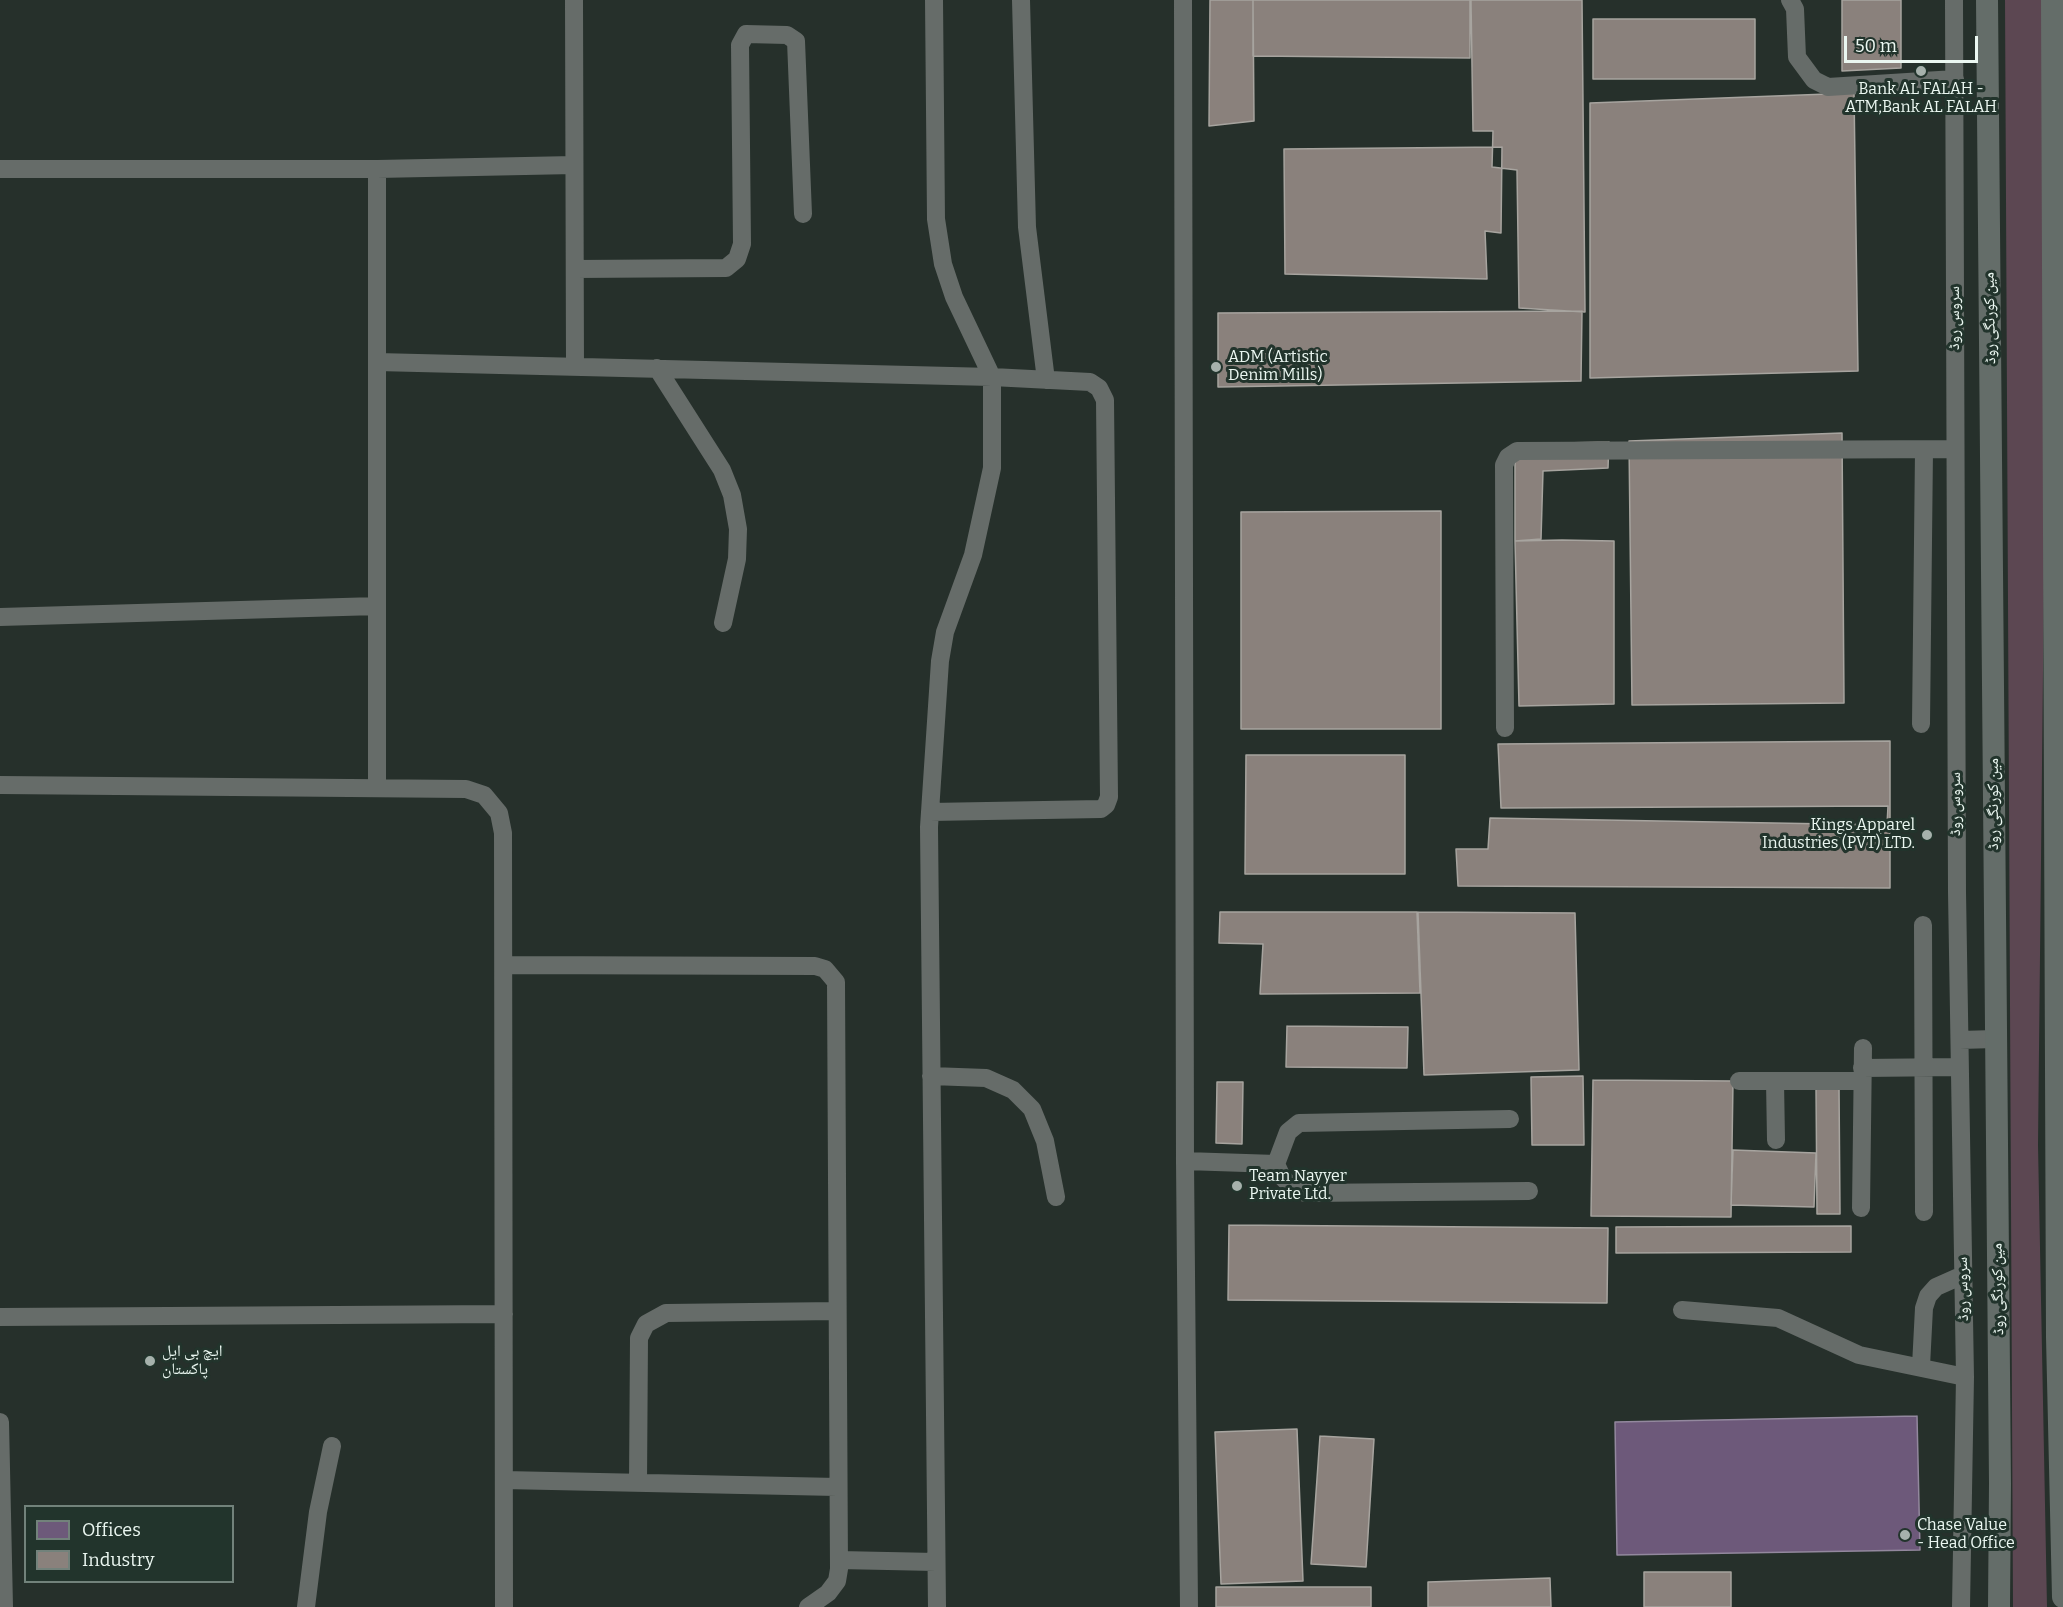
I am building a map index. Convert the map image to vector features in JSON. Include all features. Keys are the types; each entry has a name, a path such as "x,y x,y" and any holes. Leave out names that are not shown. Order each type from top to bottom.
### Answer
{"main road":[{"name":"مین کورنگی روڈ","path":"1987,0 1999,1607"},
{"path":"2052,0 2060,1036 2057,1337 2063,1598"}],"street":[{"path":"574,0 575,366"},
{"path":"934,0 936,219 943,264 954,297 992,377 992,468 974,555 945,632 940,661 930,813 937,1607"},
{"path":"1021,0 1027,227 1046,380"},
{"path":"1183,0 1185,1161 1189,1607"},
{"path":"1790,0 1795,9 1797,57 1814,80 1828,87 1955,79"},
{"name":"سروس روڈ","path":"1954,0 1959,1067 1965,1377 1961,1607"},
{"path":"574,269 726,268 737,259 742,244 740,45 746,34 787,36 796,41 803,214"},
{"path":"0,169 377,169 574,165"},
{"path":"377,169 377,788"},
{"path":"377,362 992,377 1090,382 1100,388 1105,400 1109,797 1101,809 930,813"},
{"path":"657,368 722,470 732,495 738,529 737,559 723,623"},
{"path":"1505,728 1504,465 1517,451 1955,448"},
{"path":"1921,724 1924,450"},
{"path":"0,617 377,606"},
{"path":"0,785 466,789 484,795 499,813 503,833 504,965 504,1607"},
{"path":"1923,925 1924,1212"},
{"path":"504,965 815,966 831,974 836,982 839,1560 837,1581 828,1593 808,1607"},
{"path":"1960,1040 1995,1039"},
{"path":"1861,1208 1863,1048"},
{"path":"1739,1081 1775,1081 1923,1067 1959,1067"},
{"path":"931,1076 962,1075 986,1078 1013,1090 1032,1109 1041,1131 1056,1197"},
{"path":"1775,1081 1776,1140"},
{"path":"1510,1119 1299,1123 1288,1132 1276,1164 1282,1177 1292,1187 1305,1193 1529,1191"},
{"path":"1185,1161 1276,1164"},
{"path":"1921,1366 1924,1308 1928,1296 1936,1287 1964,1275"},
{"path":"1682,1310 1778,1318 1859,1355 1921,1366 1965,1377"},
{"path":"639,1483 639,1338 646,1324 666,1313 837,1311"},
{"path":"0,1317 504,1314"},
{"path":"0,1422 4,1607"},
{"path":"306,1607 318,1512 333,1446"},
{"path":"504,1480 837,1487"},
{"path":"839,1560 936,1562"}],"shaded area":[{"path":"2005,0 2042,0 2044,576 2038,1145 2047,1607 2013,1607"}],"building: Offices":[{"path":"1917,1416 1920,1550 1617,1555 1615,1422"}],"building: Industry":[{"path":"1210,0 1253,0 1254,121 1209,126"},
{"path":"1253,0 1470,0 1470,58 1253,56"},
{"path":"1471,0 1582,0 1585,312 1519,308 1517,170 1492,167 1493,131 1473,131"},
{"path":"1842,0 1901,0 1901,68 1842,71"},
{"path":"1593,19 1755,19 1755,79 1593,79"},
{"path":"1854,93 1858,371 1590,378 1590,103"},
{"path":"1502,147 1501,233 1485,231 1487,279 1285,274 1284,149"},
{"path":"1582,311 1581,381 1218,387 1218,313"},
{"path":"1842,433 1844,703 1632,705 1629,441"},
{"path":"1609,442 1608,468 1543,471 1541,539 1515,541 1515,444"},
{"path":"1441,511 1441,729 1241,729 1241,512"},
{"path":"1515,541 1614,541 1614,704 1519,706"},
{"path":"1890,741 1890,888 1458,886 1456,849 1488,849 1490,818 1887,825 1888,806 1501,808 1498,744"},
{"path":"1246,755 1405,755 1405,874 1245,874"},
{"path":"1220,912 1417,912 1420,993 1260,994 1263,944 1219,943"},
{"path":"1418,912 1575,913 1579,1070 1424,1075"},
{"path":"1287,1026 1408,1027 1407,1068 1286,1067"},
{"path":"1583,1076 1584,1145 1532,1145 1531,1077"},
{"path":"1593,1080 1733,1081 1731,1217 1591,1216"},
{"path":"1217,1082 1243,1082 1242,1144 1216,1143"},
{"path":"1839,1086 1840,1214 1817,1214 1816,1087"},
{"path":"1733,1150 1816,1153 1814,1207 1731,1205"},
{"path":"1229,1225 1608,1228 1607,1303 1228,1300"},
{"path":"1851,1226 1851,1252 1616,1253 1616,1227"},
{"path":"1297,1429 1303,1581 1221,1584 1215,1432"},
{"path":"1320,1436 1374,1439 1366,1567 1311,1564"},
{"path":"1644,1572 1731,1572 1731,1607 1644,1607"},
{"path":"1550,1578 1551,1607 1428,1607 1428,1582"},
{"path":"1216,1587 1371,1587 1371,1607 1216,1607"}],"place":[{"name":"Bank AL FALAH - ATM;Bank AL FALAH","path":"1921,71"},
{"name":"ADM (Artistic Denim Mills)","path":"1216,367"},
{"name":"Kings Apparel Industries (PVT) LTD.","path":"1927,835"},
{"name":"Team Nayyer Private Ltd.","path":"1237,1186"},
{"name":"ایچ بی ایل پاکستان","path":"150,1361"},
{"name":"Chase Value - Head Office","path":"1905,1535"}]}
